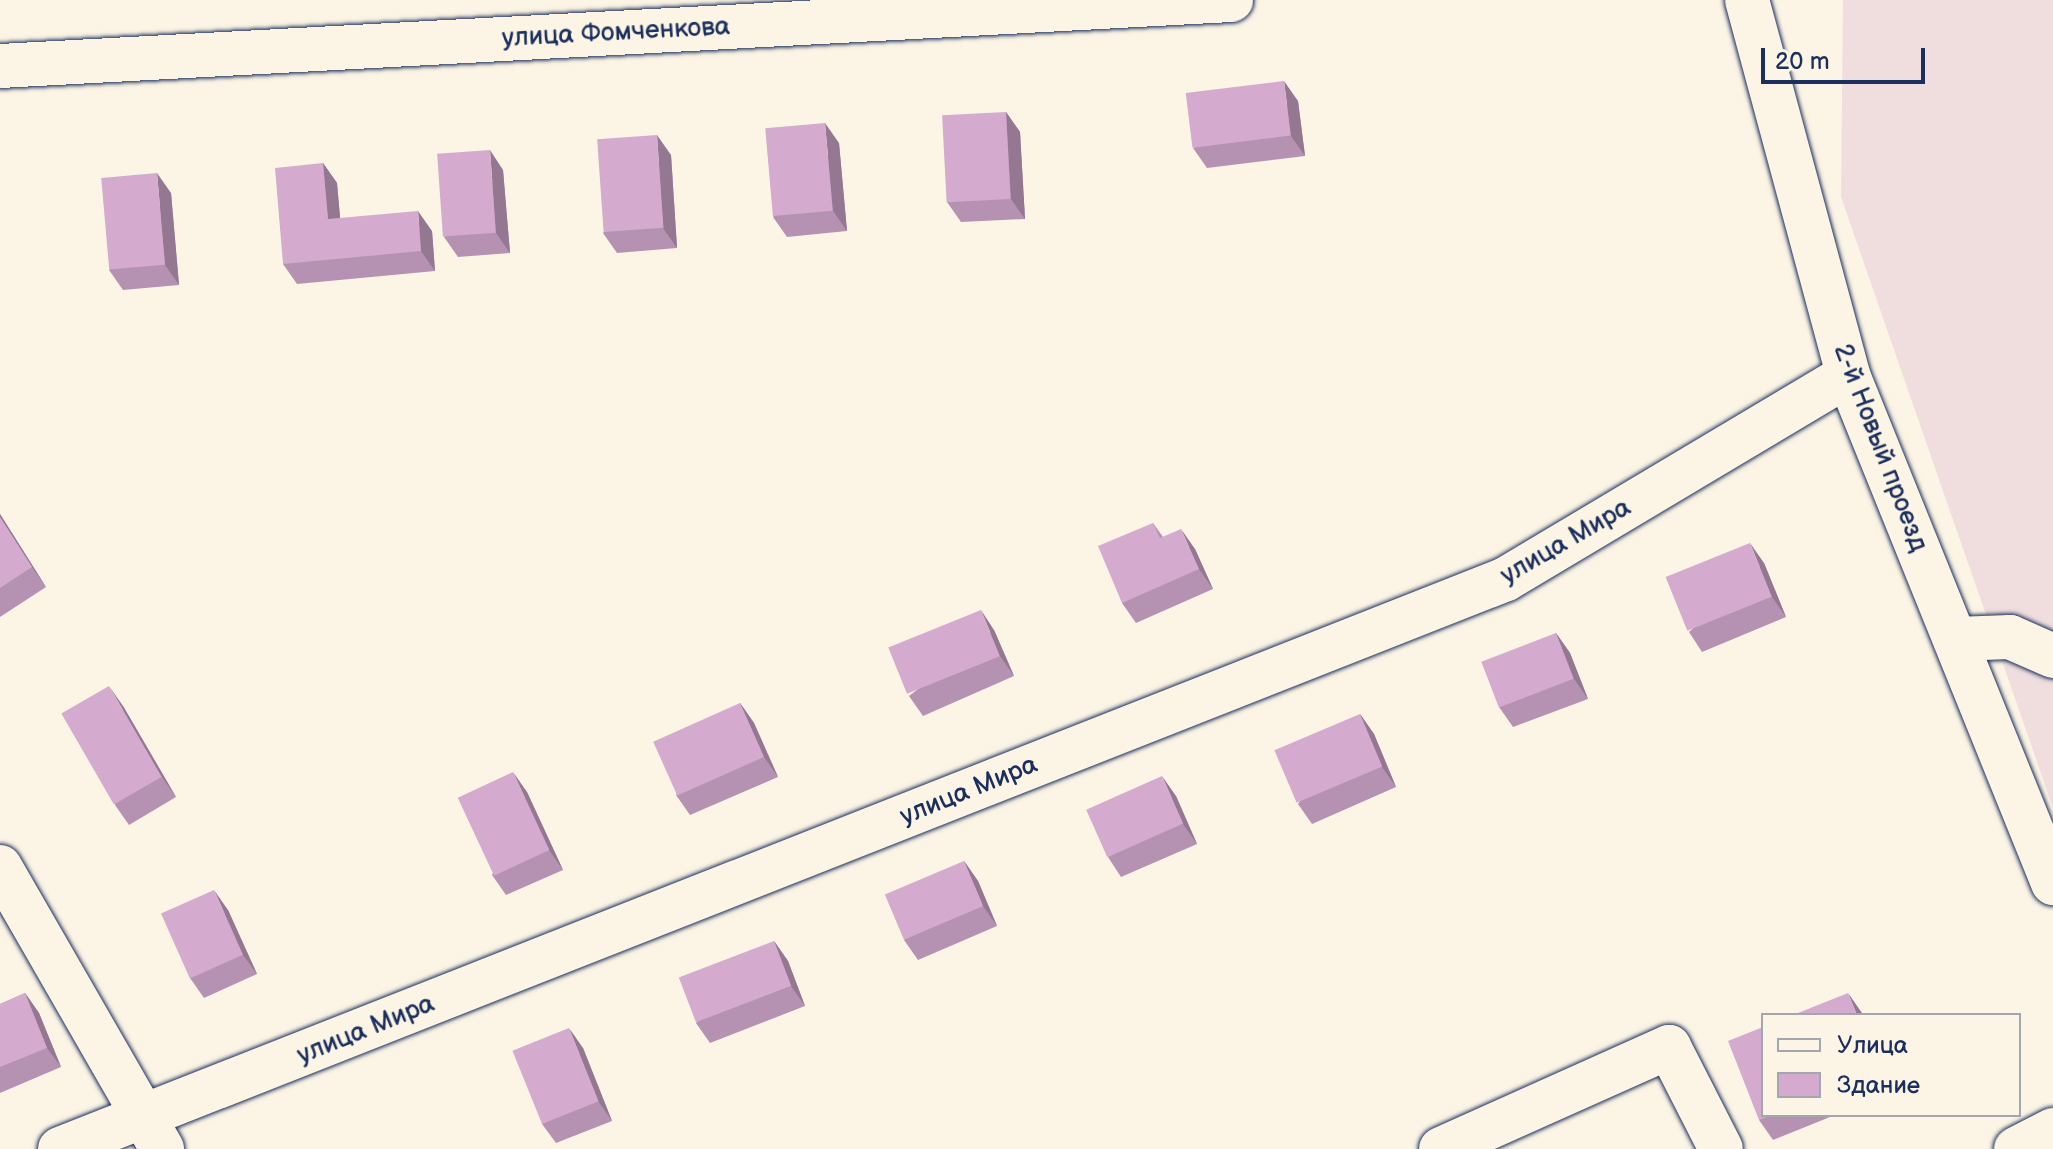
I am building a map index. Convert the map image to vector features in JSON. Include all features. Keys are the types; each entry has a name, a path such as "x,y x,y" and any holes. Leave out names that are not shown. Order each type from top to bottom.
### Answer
{"street":[{"name":"улица Фомченкова","path":"0,66 1231,0"},
{"name":"2-й Новый проезд","path":"1747,0 1848,375 2053,883"},
{"name":"улица Мира","path":"60,1149 154,1133 1506,579 1848,375"},
{"path":"1955,639 2010,637 2053,656"},
{"path":"0,867 154,1133"},
{"path":"1441,1149 1669,1047 1721,1149"},
{"path":"2016,1149 2053,1130"}],"shaded area":[{"path":"1843,0 2053,0 2053,808 1841,197"}],"building":[{"path":"1284,81 1291,136 1192,148 1186,93"},
{"path":"1006,112 1011,199 947,202 942,115"},
{"path":"825,123 833,211 773,216 765,128"},
{"path":"657,135 663,228 604,232 597,139"},
{"path":"490,150 496,233 443,236 437,154"},
{"path":"323,163 328,219 418,211 421,251 283,264 275,168"},
{"path":"157,173 165,265 109,270 101,178"},
{"path":"0,517 32,567 0,588"},
{"path":"1153,523 1160,538 1181,529 1199,569 1122,603 1098,546"},
{"path":"1750,543 1772,597 1687,631 1666,577"},
{"path":"981,610 1000,656 907,694 888,647"},
{"path":"1556,633 1574,679 1499,707 1481,662"},
{"path":"109,686 162,777 114,804 61,714"},
{"path":"740,703 764,757 677,796 653,742"},
{"path":"1360,714 1382,766 1297,803 1274,750"},
{"path":"513,772 549,850 494,876 458,798"},
{"path":"1162,776 1183,824 1107,857 1086,810"},
{"path":"964,861 983,906 904,940 885,895"},
{"path":"214,890 243,955 190,978 161,914"},
{"path":"774,941 791,986 696,1022 679,978"},
{"path":"25,993 47,1048 0,1067 0,1004"},
{"path":"1848,993 1856,1013 1798,1013"},
{"path":"569,1028 599,1101 542,1124 512,1051"},
{"path":"1761,1028 1761,1117 1767,1117 1759,1120 1728,1041"}]}
